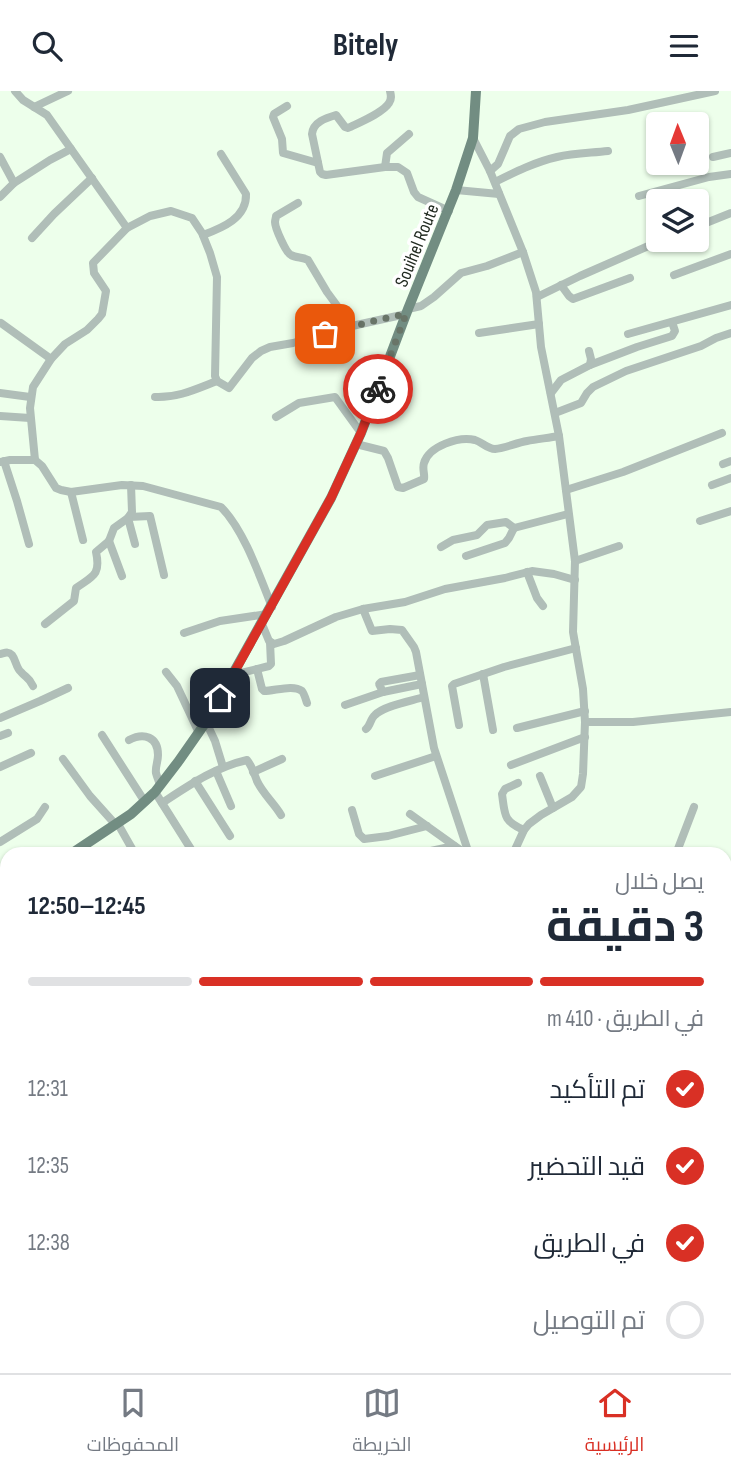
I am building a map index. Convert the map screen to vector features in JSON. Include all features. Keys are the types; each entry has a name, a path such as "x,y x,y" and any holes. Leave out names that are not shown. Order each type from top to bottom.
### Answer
{"main road":[{"name":"Souihel Route","path":"84,847 145,802 199,733 331,498 361,433 449,211 473,138 476,91"}],"street":[{"path":"15,91 23,100 47,115 128,228"},
{"path":"34,107 68,91"},
{"path":"390,91 389,104 348,128 335,115 316,124 312,134 320,172 324,175 394,166 405,170 418,197 449,211"},
{"path":"490,171 498,164 510,136 516,131 541,123 628,110 715,91"},
{"path":"287,106 273,117 282,139 283,153 318,163"},
{"path":"385,167 388,151 409,134"},
{"path":"473,138 495,182 523,252 537,297 541,347 559,436 575,561 573,632 585,711 581,787 572,797 533,820 524,830 516,847"},
{"path":"0,197 14,183 71,149"},
{"path":"495,182 548,159 608,151"},
{"path":"203,235 216,231 239,215 246,200 246,194 221,153"},
{"path":"713,157 731,153"},
{"path":"0,157 14,183"},
{"path":"639,196 731,174"},
{"path":"32,238 92,178"},
{"path":"456,190 499,194"},
{"path":"298,203 276,216 278,231 290,255 308,260 352,326"},
{"path":"233,674 270,665 270,642 267,615 250,554 226,512 221,507 143,486 71,492 61,490 56,488 35,460 30,418 33,387 51,359 65,344 87,330 102,314 106,291 94,273 93,263 128,228 150,216 171,211 192,218 211,253 217,277 215,376 217,381 229,388 261,351 407,312 434,297 461,273 523,252"},
{"path":"709,222 731,213"},
{"path":"537,297 646,247"},
{"path":"674,275 731,254"},
{"path":"561,285 573,299 630,278"},
{"path":"628,334 731,305"},
{"path":"551,393 561,380 590,365 672,336 675,331 672,322"},
{"path":"1,323 51,359"},
{"path":"479,333 539,324"},
{"path":"555,413 581,403 593,387 626,371 731,333"},
{"path":"589,351 590,365"},
{"path":"155,397 184,394 217,381"},
{"path":"0,393 30,397"},
{"path":"276,417 299,403 335,397 361,433"},
{"path":"0,416 30,418"},
{"path":"566,490 622,472 722,433"},
{"path":"356,445 384,451 398,487 403,488 424,479 423,465 431,453 458,440 473,440 495,449 559,436"},
{"path":"29,544 2,462 35,460"},
{"path":"712,485 731,478"},
{"path":"131,485 133,508 129,517 135,544"},
{"path":"71,492 83,540"},
{"path":"700,521 731,511"},
{"path":"466,556 505,543 514,528 569,514"},
{"path":"45,624 74,601 77,586 92,577 99,563 96,552 109,541 114,527 129,517 147,515 151,519 164,575"},
{"path":"441,547 453,540 477,535 492,523 504,521 514,528"},
{"path":"109,541 122,576"},
{"path":"575,561 619,546"},
{"path":"270,642 274,644 284,641 326,620 363,609 405,602 445,589 527,572 537,570 575,580"},
{"path":"527,572 543,606"},
{"path":"363,609 372,631 402,630 414,647 436,756 466,847"},
{"path":"184,633 220,621 267,615"},
{"path":"459,725 453,685 576,648"},
{"path":"0,654 6,652 12,655 18,669 30,678 33,686"},
{"path":"257,669 264,691 288,688 300,690 307,703"},
{"path":"166,672 177,686 199,733"},
{"path":"483,674 492,730"},
{"path":"345,705 421,679"},
{"path":"0,718 68,688"},
{"path":"366,729 380,711 424,697"},
{"path":"517,728 585,711"},
{"path":"585,722 633,722 731,712"},
{"path":"206,722 215,741 220,769 232,806"},
{"path":"103,735 145,802"},
{"path":"129,740 144,735 156,746 156,772 162,803 190,847"},
{"path":"511,765 585,737"},
{"path":"0,767 32,753"},
{"path":"375,776 436,756"},
{"path":"63,758 90,796 117,824 131,847"},
{"path":"254,772 282,759"},
{"path":"162,803 220,769 247,760 261,788 281,815"},
{"path":"540,776 553,808"},
{"path":"195,782 230,836"},
{"path":"518,783 505,789 502,794 507,819 524,830"},
{"path":"0,842 37,819 45,807"},
{"path":"679,847 694,807"},
{"path":"352,810 359,834 364,839 427,826"},
{"path":"411,814 454,846"},
{"path":"449,847 454,846"}],"way so far":[{"path":"325,334 406,314 378,389"}],"route":[{"path":"220,698 331,498 378,389"}]}
